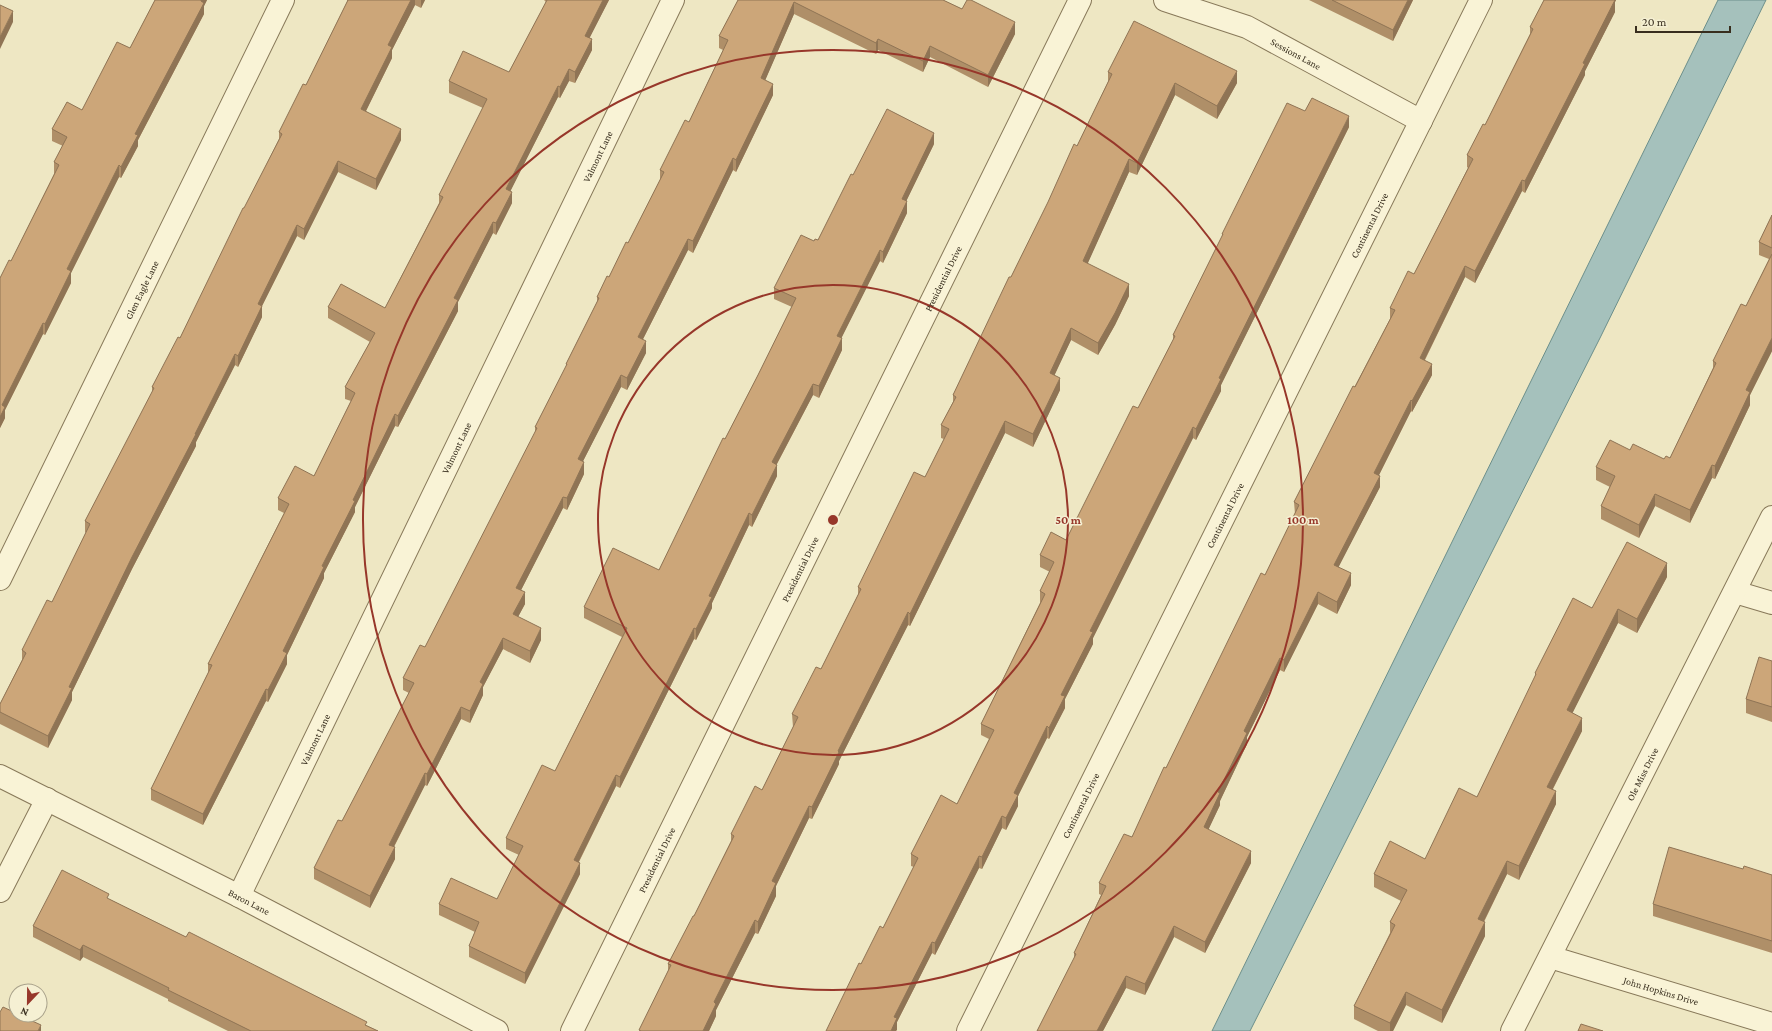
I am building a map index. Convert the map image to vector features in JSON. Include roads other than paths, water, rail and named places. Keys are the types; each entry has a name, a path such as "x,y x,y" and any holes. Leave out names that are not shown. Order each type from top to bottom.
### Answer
{"street":[{"name":"Glen Eagle Lane","path":"0,579 283,0"},
{"name":"Valmont Lane","path":"239,896 673,0"},
{"name":"Presidential Drive","path":"572,1031 1080,0"},
{"name":"Sessions Lane","path":"1165,0 1247,27 1422,121"},
{"name":"Continental Drive","path":"968,1031 1481,0"},
{"name":"Ole Miss Drive","path":"1512,1031 1772,517"},
{"path":"1735,592 1772,603"},
{"name":"Baron Lane","path":"0,776 239,896 497,1031"},
{"path":"0,891 47,799"},
{"name":"John Hopkins Drive","path":"1550,957 1772,1024"}],"water":[{"path":"1718,0 1766,0 1600,338 1250,1031 1212,1031"}]}
